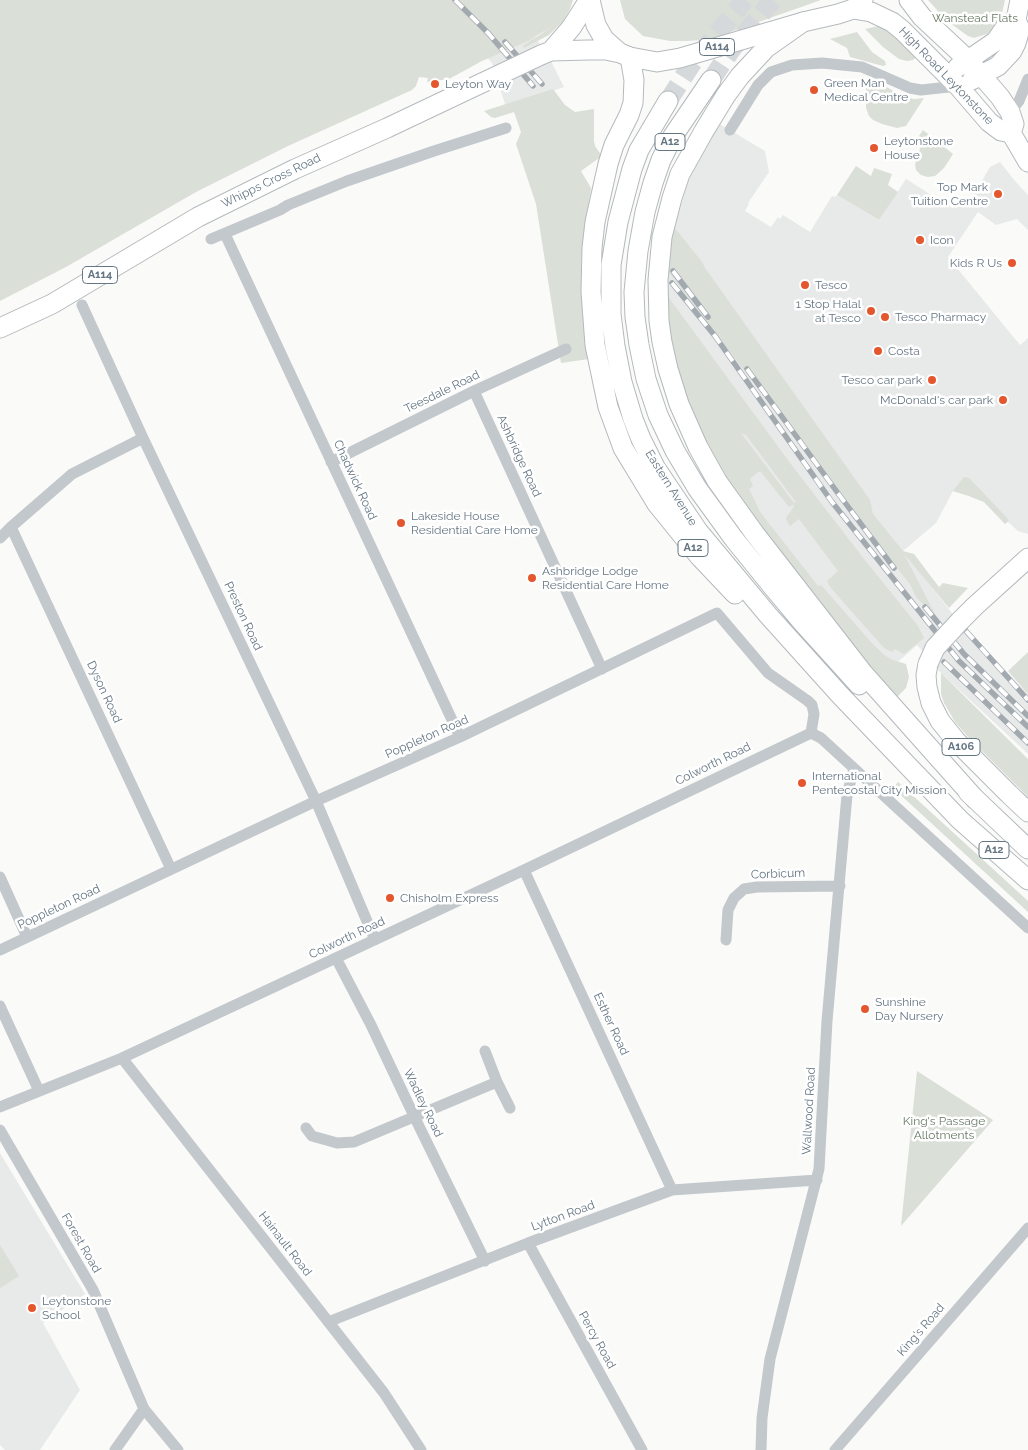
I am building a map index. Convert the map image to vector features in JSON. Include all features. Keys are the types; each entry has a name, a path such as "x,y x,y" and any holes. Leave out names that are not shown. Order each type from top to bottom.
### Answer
{"main road":[{"name":"Whipps Cross Road","path":"0,328 52,304 198,217 295,169 546,53 571,28 589,0"},
{"name":"A114","path":"589,0 596,25 604,39 625,55 657,62 680,58 803,22 838,14 858,4"},
{"name":"High Road Leytonstone","path":"910,0 922,17 968,60 1010,112 1014,124 1011,133"},
{"path":"952,80 982,76 998,66 1012,51 1020,29 1016,20 1020,0"},
{"name":"High Road Leytonstone","path":"858,4 892,22 902,30 952,80 989,122 1001,131 1011,133 1028,162"},
{"path":"952,80 968,60 996,41 1007,25 1016,20"},
{"name":"A12","path":"803,22 766,48 740,76 726,95 680,174 662,237 658,280 659,321 668,369 679,404 698,447 717,481 755,534 863,673 976,800"},
{"name":"Whipps Cross Road","path":"546,53 606,50 625,55"},
{"name":"A12","path":"625,55 634,80 633,103 614,145 604,179 592,248 591,292 595,345 608,407 623,448 657,504 699,556 898,768 960,820"},
{"name":"Eastern Avenue","path":"711,80 673,136 661,160 650,193 638,251 634,292 639,345 646,379 658,415 675,451 696,488 734,539 796,615 855,682 1028,849"},
{"name":"Eastern Avenue","path":"668,101 643,142 632,169 618,222 611,265 611,314 622,382 633,419 655,467 698,531 768,615 840,695 960,820 1028,880"},
{"name":"A106","path":"1028,558 975,606 935,648 926,674 931,703 940,721 957,742 1028,812"}],"street":[{"path":"730,130 758,85 771,72 792,65 822,64 862,67 910,88 927,90 952,80"},
{"path":"1010,112 1020,101 1028,79"},
{"path":"927,90 932,84 952,80"},
{"path":"211,239 348,181 506,128"},
{"name":"Chadwick Road","path":"225,234 460,737"},
{"name":"Preston Road","path":"82,305 143,438 316,801 375,940"},
{"name":"Teesdale Road","path":"331,462 566,348"},
{"name":"Ashbridge Road","path":"474,391 602,669"},
{"path":"0,538 72,474 143,438"},
{"name":"Dyson Road","path":"11,527 171,869"},
{"name":"Poppleton Road","path":"0,950 316,801 460,737 717,613 768,672 812,705 814,714 811,733"},
{"path":"811,733 821,738 1028,928"},
{"name":"Colworth Road","path":"0,1106 122,1058 811,733"},
{"name":"Wallwood Road","path":"761,1450 762,1418 770,1359 817,1180 820,1159 827,1021 848,795 854,768"},
{"name":"Esther Road","path":"524,870 672,1190"},
{"path":"0,877 27,937"},
{"name":"Corbicum","path":"726,940 728,910 734,898 744,889 757,887 840,886"},
{"name":"Wadley Road","path":"336,958 371,1025 485,1260"},
{"path":"0,1006 39,1091"},
{"path":"485,1051 510,1108"},
{"name":"Hainault Road","path":"122,1058 384,1393 421,1450"},
{"path":"306,1128 312,1136 337,1143 354,1142 497,1082"},
{"name":"Forest Road","path":"0,1130 93,1290 144,1409 178,1450"},
{"name":"Lytton Road","path":"328,1322 485,1260 672,1190 817,1180"},
{"name":"King's Road","path":"835,1450 1028,1228"},
{"name":"Percy Road","path":"528,1244 642,1450"},
{"path":"115,1450 144,1409"}],"shaded area":[{"path":"455,22 534,35 550,59 564,87 506,107 492,63"},
{"path":"718,123 765,151 769,172 748,203 745,211 771,227 778,217 780,219 783,215 810,232 832,196 835,197 837,195 879,220 906,179 952,208 969,203 990,167 1000,162 1028,195 1028,230 1017,219 996,225 978,212 948,257 1020,345 1028,338 1028,534 1018,531 1008,522 1005,524 984,502 953,491 936,523 903,551 951,612 1028,694 1028,754 941,673 917,645 890,669 752,520 667,315 667,270 674,227 690,177 703,148"},
{"name":"Leytonstone School","path":"0,1153 85,1294 43,1323 80,1390 40,1450 5,1450 0,1445"}],"green space":[{"path":"0,0 573,0 563,21 549,35 524,48 523,46 551,27 528,41 482,61 449,79 427,82 428,78 419,77 416,86 412,90 288,146 196,192 66,267 0,301"},
{"path":"620,0 821,0 719,36 703,40 670,41 643,36 625,19"},
{"name":"Wanstead Flats","path":"928,0 1005,0 999,22 993,30 974,38 968,36 940,16"},
{"path":"879,26 889,28 918,55 913,60 899,59 883,47 865,29"},
{"path":"857,32 872,52 885,61 886,65 883,66 850,57 847,48 830,39"},
{"path":"873,81 902,96 914,99 924,98 906,126 897,128 882,124 869,116 866,108 866,89 867,83"},
{"path":"553,89 565,105 575,112 594,109 594,141 602,156 581,171 591,188 581,269 589,359 561,363 536,204 516,144 521,132 514,112 495,118 484,111"},
{"path":"923,130 953,154 944,168 935,176 921,175 916,170 915,164 920,149 919,136"},
{"path":"856,166 871,176 874,168 892,174 888,185 898,192 879,220 837,195"},
{"path":"674,227 702,262 870,500 873,514 903,551 914,554 939,587 943,583 968,588 949,608 904,554 938,620 916,597 910,584 667,270"},
{"path":"666,294 790,463 918,626 924,638 904,654 895,649 892,652 884,648 831,588 827,581 838,571 799,519 790,526 786,518 794,504 789,507 761,472 758,472 750,479 753,486 749,489 760,512 818,586 821,585 884,655 906,664 909,677 906,688 897,697 869,671 714,466 671,365","holes":["741,433 746,435 796,502 794,503"]},
{"path":"964,477 969,478 1009,520 1005,524 984,502 953,491"},
{"path":"1028,652 1028,694 1008,671"},
{"path":"941,673 1028,759 1028,797 955,722 941,694"},
{"path":"898,782 1028,901 1028,912 893,788"},
{"name":"King's Passage Allotments","path":"917,1071 993,1120 901,1226"},
{"path":"0,1245 19,1276 0,1288"}],"tunnel":[{"path":"668,101 693,62 745,0"},
{"path":"711,80 732,49 773,0"}],"railway":[{"path":"455,0 489,34 533,86"},
{"path":"505,42 542,84"},
{"path":"673,271 708,317"},
{"path":"672,283 715,336 832,502 959,661 1028,727"},
{"path":"747,369 894,568"},
{"path":"925,607 964,654 1028,716"},
{"path":"966,631 1028,700"},
{"path":"944,662 1028,743"}],"place":[{"name":"Leyton Way","path":"435,84"},
{"name":"Green Man Medical Centre","path":"814,90"},
{"name":"Leytonstone House","path":"874,148"},
{"name":"Top Mark Tuition Centre","path":"998,194"},
{"name":"Icon","path":"920,240"},
{"name":"Kids R Us","path":"1012,263"},
{"name":"Tesco","path":"805,285"},
{"name":"1 Stop Halal at Tesco","path":"871,311"},
{"name":"Tesco Pharmacy","path":"885,317"},
{"name":"Costa","path":"878,351"},
{"name":"Tesco car park","path":"932,380"},
{"name":"McDonald's car park","path":"1003,400"},
{"name":"Lakeside House Residential Care Home","path":"401,523"},
{"name":"Ashbridge Lodge Residential Care Home","path":"532,578"},
{"name":"International Pentecostal City Mission","path":"802,783"},
{"name":"Chisholm Express","path":"390,898"},
{"name":"Sunshine Day Nursery","path":"865,1009"},
{"name":"Leytonstone School","path":"32,1308"}]}
